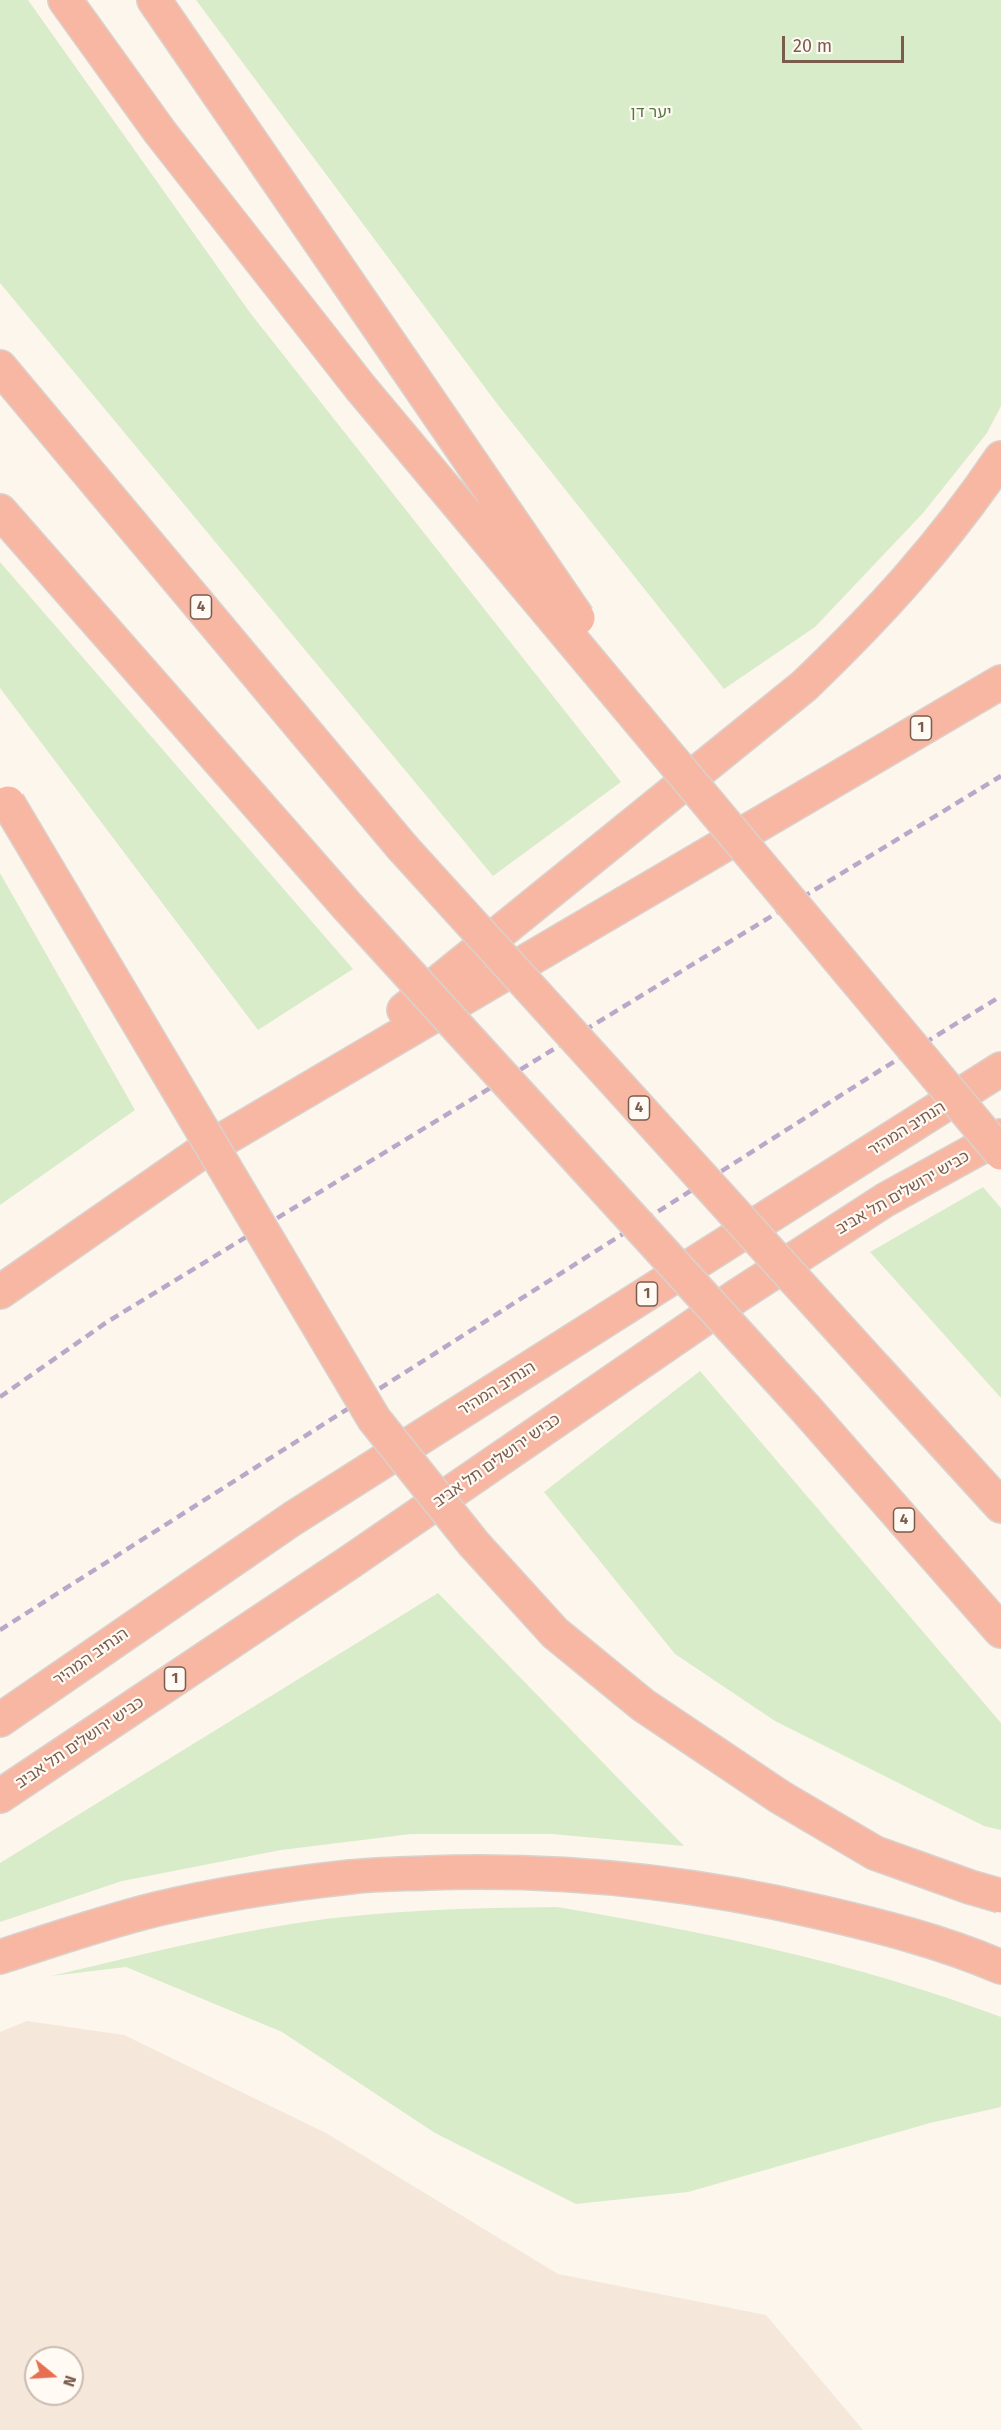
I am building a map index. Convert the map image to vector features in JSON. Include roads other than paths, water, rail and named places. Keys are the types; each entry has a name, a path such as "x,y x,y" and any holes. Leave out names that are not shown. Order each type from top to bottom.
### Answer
{"highway":[{"path":"65,0 160,132 360,387 1001,1153"},
{"path":"154,0 690,780"},
{"name":"4","path":"0,368 402,847 1001,1506"},
{"path":"304,1091 804,686 862,630 913,575 975,497 1001,458"},
{"name":"4","path":"0,511 348,908 806,1409 1001,1631"},
{"name":"1","path":"0,1292 200,1153 1001,682"},
{"path":"4,796 374,1419 474,1544 555,1633 643,1705 790,1802 875,1852 1001,1896"},
{"name":"הנתיב המהיר","path":"0,1720 292,1519 1001,1069"},
{"name":"כביש ירושלים תל אביב","path":"0,1796 350,1562 737,1296 885,1200 1001,1136"},
{"path":"0,1957 157,1909 246,1891 353,1876 463,1872 541,1873 655,1883 762,1898 886,1928 1001,1967"}],"railway":[{"path":"0,1397 107,1322 1001,776"},
{"path":"0,1630 879,1071 1001,996"}],"park label":[{"name":"יער דן","path":"651,113"}]}
